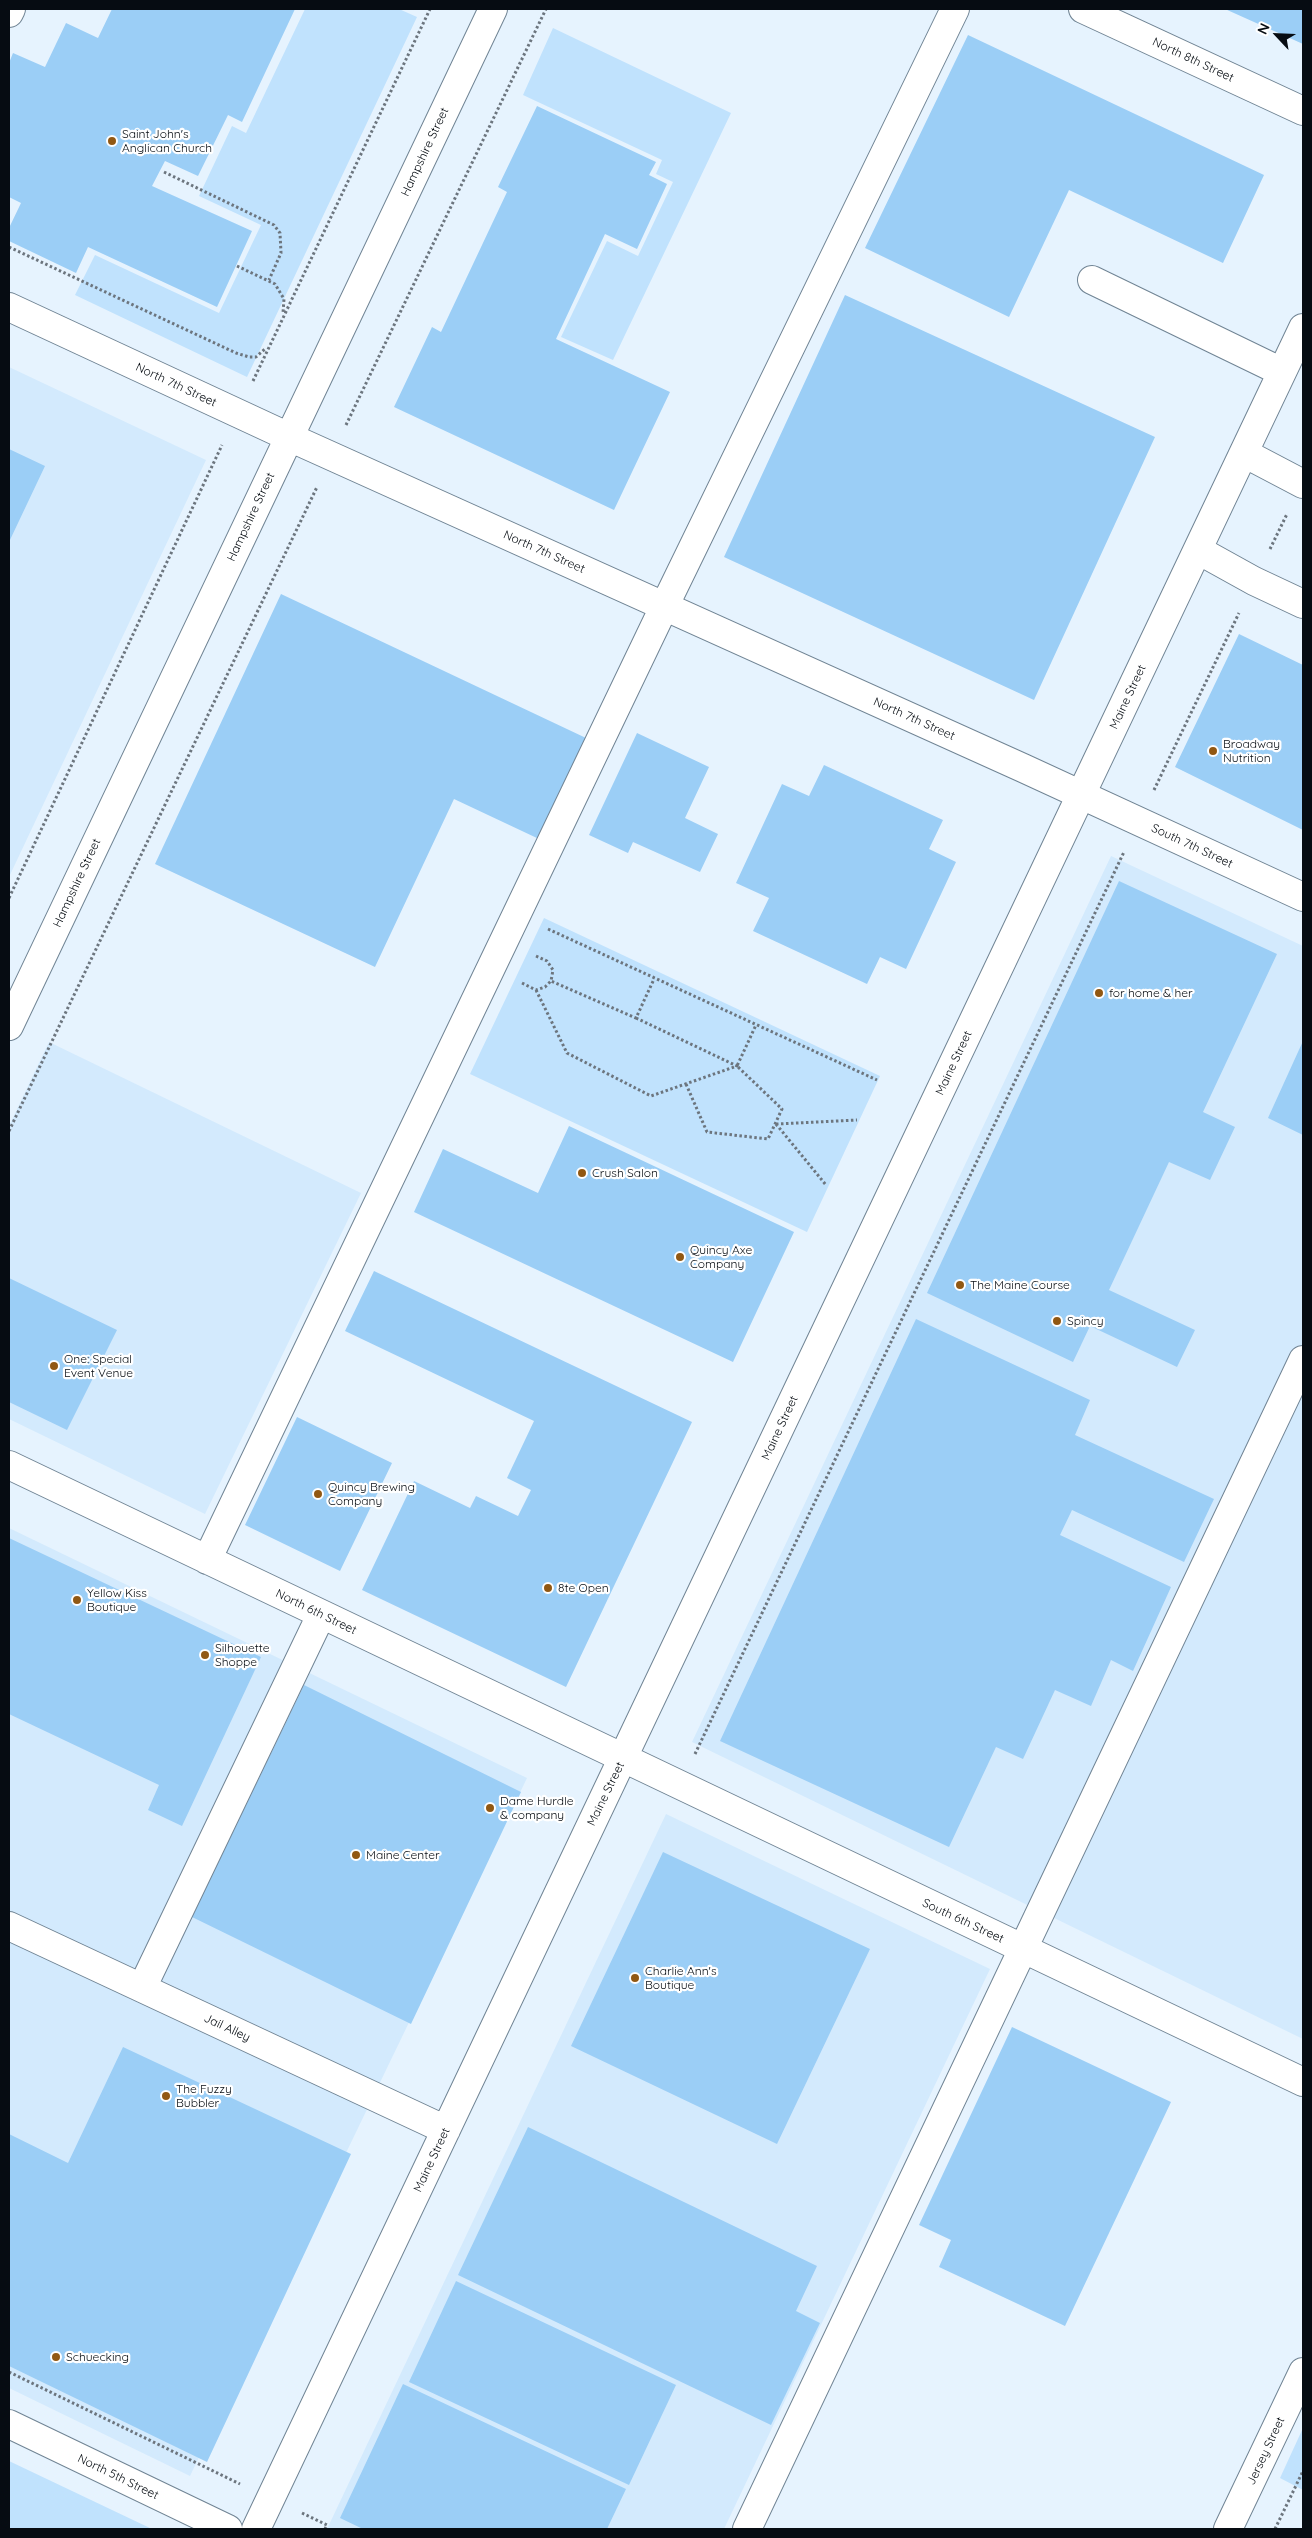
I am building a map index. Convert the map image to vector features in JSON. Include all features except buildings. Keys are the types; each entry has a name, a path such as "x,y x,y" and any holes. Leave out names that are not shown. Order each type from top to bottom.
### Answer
{"street":[{"path":"9,13 11,9"},
{"name":"Hampshire Street","path":"9,1026 493,9"},
{"path":"207,1560 518,915 664,607 955,9"},
{"name":"North 8th Street","path":"1082,9 1303,111"},
{"path":"1092,280 1282,372"},
{"name":"North 7th Street","path":"9,307 289,437 1081,795"},
{"name":"Maine Street","path":"256,2529 1303,328"},
{"path":"1244,453 1302,484"},
{"path":"1198,550 1254,581 1303,604"},
{"name":"South 7th Street","path":"1081,795 1303,897"},
{"path":"746,2529 1024,1950 1303,1360"},
{"name":"North 6th Street","path":"9,1465 623,1760"},
{"path":"142,1988 321,1615"},
{"name":"South 6th Street","path":"623,1760 1303,2082"},
{"name":"Jail Alley","path":"9,1926 446,2130"},
{"name":"Jersey Street","path":"1228,2529 1303,2372"},
{"name":"North 5th Street","path":"9,2424 228,2529"}],"path":[{"path":"9,898 237,413 430,9"},
{"path":"9,1131 546,9"},
{"path":"164,172 274,225 280,233 282,243 281,253 269,280"},
{"path":"9,247 236,354 248,357 256,356 262,353 274,335 283,312 284,299 275,284 236,266"},
{"path":"679,1786 1138,822 1302,484"},
{"path":"518,915 876,1080"},
{"path":"505,941 547,961 553,970 552,981 737,1066 782,1109 768,1139 707,1132 686,1084"},
{"path":"636,1018 654,979"},
{"path":"536,990 567,1053 651,1096 737,1066 756,1025"},
{"path":"776,1124 857,1120"},
{"path":"776,1124 826,1185"},
{"path":"9,2372 327,2525 325,2529"},
{"path":"1275,2529 1303,2471"}],"shaded area":[{"path":"305,9 399,9 417,17 247,377 75,295 95,255 219,313 261,225 199,196 232,126 246,133"},
{"path":"553,28 731,113 613,360 561,337 607,241 638,256 673,182 656,174 662,160 523,95"},
{"path":"9,367 206,460 9,877"},
{"path":"1111,856 1303,946 1303,2039 692,1742"},
{"path":"544,918 880,1076 807,1232 470,1074"},
{"path":"49,1042 361,1193 205,1514 9,1419 9,1126"},
{"path":"9,1528 527,1778 190,2476 9,2388"},
{"path":"666,1814 990,1969 724,2529 327,2529"},
{"path":"1303,2428 1303,2490 1280,2478"},
{"path":"9,2461 152,2529 9,2529"}],"place":[{"name":"Saint John's Anglican Church","path":"112,141"},
{"name":"Broadway Nutrition","path":"1213,751"},
{"name":"for home & her","path":"1099,993"},
{"name":"Crush Salon","path":"582,1173"},
{"name":"Quincy Axe Company","path":"680,1257"},
{"name":"The Maine Course","path":"960,1285"},
{"name":"Spincy","path":"1057,1321"},
{"name":"One: Special Event Venue","path":"54,1366"},
{"name":"Quincy Brewing Company","path":"318,1494"},
{"name":"8te Open","path":"548,1588"},
{"name":"Yellow Kiss Boutique","path":"77,1600"},
{"name":"Silhouette Shoppe","path":"205,1655"},
{"name":"Dame Hurdle & company","path":"490,1808"},
{"name":"Maine Center","path":"356,1855"},
{"name":"Charlie Ann's Boutique","path":"635,1978"},
{"name":"The Fuzzy Bubbler","path":"166,2096"},
{"name":"Schuecking","path":"56,2357"}]}
